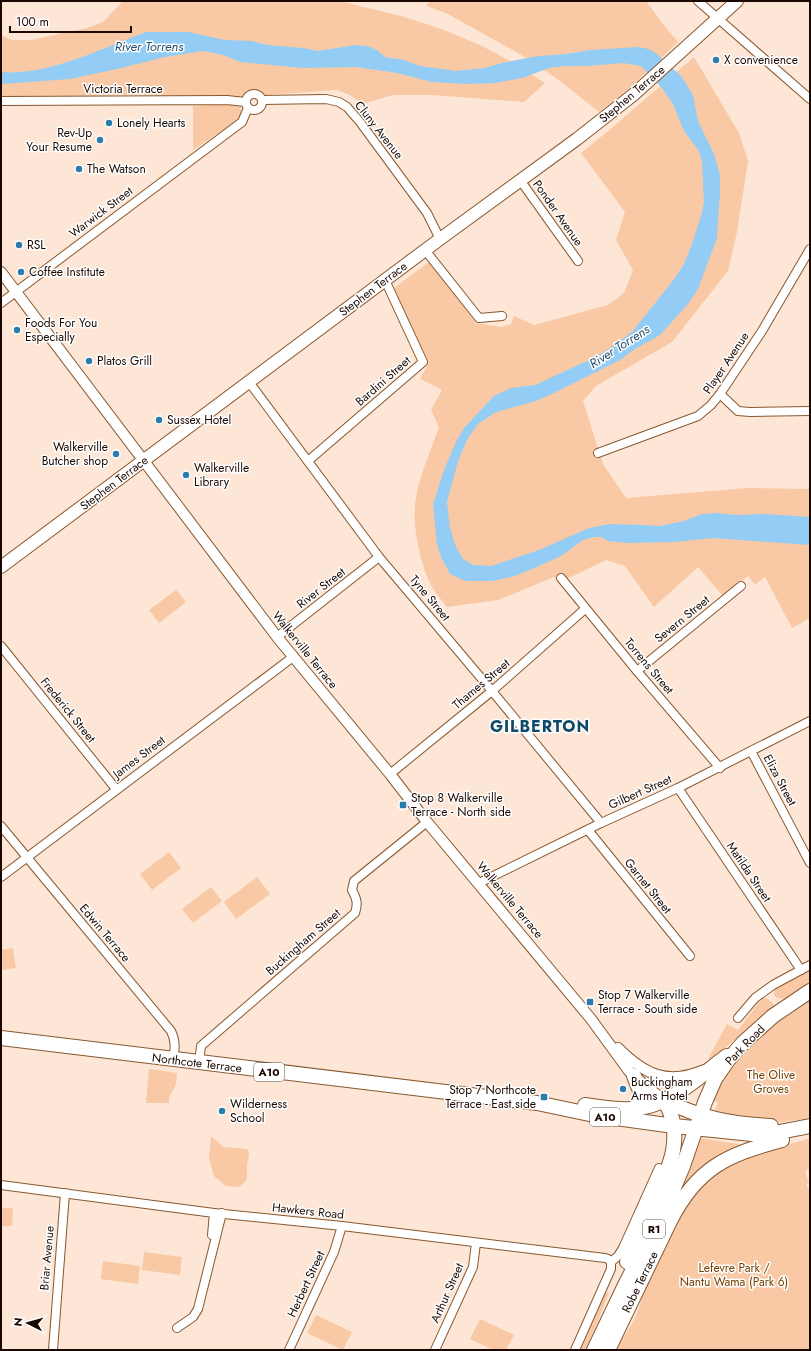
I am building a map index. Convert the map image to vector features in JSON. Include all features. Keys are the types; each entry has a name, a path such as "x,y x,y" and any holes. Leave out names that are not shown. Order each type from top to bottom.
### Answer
{"highway":[{"name":"Park Road","path":"698,1122 715,1079 731,1056 773,1016 810,991"},
{"name":"Northcote Terrace","path":"1,1038 537,1103 579,1104 633,1109 645,1107 664,1100 686,1087 743,1043"},
{"path":"633,1109 641,1102 642,1096 634,1076"},
{"path":"664,1100 698,1122"},
{"path":"604,1326 621,1275 669,1167 674,1142 674,1126 671,1114 664,1100"},
{"name":"Northcote Terrace","path":"537,1103 594,1116 674,1126 698,1122 761,1135 810,1126"},
{"name":"Robe Terrace","path":"599,1349 604,1326 668,1202 683,1166 698,1122"},
{"name":"Robe Terrace","path":"599,1349 625,1298 632,1298 675,1211 695,1182 722,1161 733,1155 750,1148 789,1138 810,1126"}],"main road":[{"name":"Stephen Terrace","path":"1,567 425,250 577,139 633,95 737,1"}],"street":[{"path":"698,1 810,100"},
{"path":"253,94 259,95 262,100 261,107 257,110 253,110 247,105 248,96 253,94"},
{"name":"Cluny Avenue","path":"262,100 326,99 339,102 347,107 360,122 427,213 440,239"},
{"name":"Victoria Terrace","path":"1,101 227,100 247,105"},
{"name":"Warwick Street","path":"1,303 242,122 247,105"},
{"name":"Ponder Avenue","path":"520,180 578,261"},
{"name":"Player Avenue","path":"598,453 698,416 711,405 762,331 810,249"},
{"path":"425,250 479,318 502,316"},
{"name":"Walkerville Terrace","path":"1,272 293,657 390,774 427,822 602,1033 634,1076 664,1100"},
{"name":"Bardini Street","path":"308,461 423,362 385,280"},
{"name":"Tyne Street","path":"249,382 379,557 601,823"},
{"path":"720,394 738,411 810,411"},
{"name":"River Street","path":"277,637 379,557"},
{"name":"Torrens Street","path":"561,578 585,609 720,768"},
{"name":"Severn Street","path":"637,671 742,586"},
{"name":"Thames Street","path":"390,774 492,691 585,609"},
{"name":"Frederick Street","path":"1,646 116,789"},
{"name":"James Street","path":"1,877 293,657"},
{"name":"Gilbert Street","path":"479,883 601,823 720,768 810,721"},
{"name":"Eliza Street","path":"751,752 810,863"},
{"name":"Matilda Street","path":"678,788 800,970"},
{"name":"Buckingham Street","path":"199,1063 201,1046 355,913 358,905 352,890 354,881 427,822"},
{"name":"Edwin Terrace","path":"1,826 171,1032 175,1038 173,1060"},
{"name":"Garnet Street","path":"588,830 690,956"},
{"path":"738,1018 755,998 773,985 810,965"},
{"name":"Walkerville Terrace","path":"602,1033 633,1062 652,1074 668,1077 683,1077 712,1067"},
{"path":"575,1350 611,1269 611,1262 618,1256 623,1248 659,1168"},
{"name":"Hawkers Road","path":"1,1184 218,1213 342,1226 605,1258 611,1262"},
{"name":"Briar Avenue","path":"53,1350 65,1193"},
{"path":"177,1328 193,1317 198,1309 211,1253 218,1213"},
{"name":"Herbert Street","path":"289,1350 334,1252 342,1226"},
{"name":"Arthur Street","path":"435,1350 473,1267 476,1243"}],"green space":[{"path":"123,1 339,1 401,16 444,30 482,46 510,61 545,83 524,102 433,95 393,95 362,104 350,95 337,90 263,95 251,91 242,97 132,95 1,98 1,35 12,40 31,40 87,28 103,22"},
{"path":"430,1 646,1 678,42 624,93 599,112 560,81 520,54 446,13 426,6"},
{"path":"694,57 739,133 748,161 737,232 728,271 672,342 596,386 583,401 603,464 626,498 748,488 810,489 810,618 792,628 765,577 755,585 748,576 723,596 698,567 654,607 625,566 606,560 571,577 557,581 554,577 498,600 447,607 434,590 424,567 420,555 415,518 418,488 439,427 431,410 442,390 420,379 429,363 393,289 430,261 476,323 502,327 511,324 514,316 534,325 608,305 624,293 633,270 616,240 625,212 581,153"},
{"path":"234,103 240,105 242,115 231,125 193,150 193,106"},
{"path":"176,590 186,602 159,623 149,610"},
{"path":"169,852 181,868 152,890 140,874"},
{"path":"257,877 270,894 236,919 224,902"},
{"path":"211,887 222,901 193,923 182,909"},
{"path":"13,948 16,968 1,970 1,950"},
{"path":"810,969 810,983 785,999 777,998 774,995 777,986"},
{"path":"762,998 766,998 774,1004 773,1010 759,1019 710,1061 708,1059 727,1024 738,1030"},
{"name":"The Olive Groves","path":"810,999 810,1118 781,1122 762,1121 714,1112 718,1103 713,1100 722,1081 734,1062 775,1020"},
{"path":"149,1069 177,1073 176,1084 169,1097 169,1103 146,1103"},
{"path":"211,1136 223,1147 248,1150 247,1179 240,1187 226,1186 214,1176 209,1159"},
{"path":"700,1138 745,1145 678,1193"},
{"name":"Lefevre Park / Nantu Wama (Park 6)","path":"810,1138 810,1169 805,1171 809,1183 806,1184 810,1192 810,1350 614,1350 616,1344 621,1342 635,1319 644,1292 653,1273 656,1261 675,1223 690,1198 699,1187 720,1169 735,1162 766,1150"},
{"path":"1,1208 13,1208 12,1226 1,1226"},
{"path":"144,1252 182,1257 180,1275 142,1270"},
{"path":"103,1261 140,1266 138,1284 101,1279"},
{"path":"606,1292 609,1293 585,1350 579,1350"},
{"path":"316,1315 352,1332 343,1350 307,1333"},
{"path":"480,1319 514,1335 506,1350 493,1350 470,1339"}],"water":[{"name":"River Torrens","path":"146,32 188,32 225,40 252,41 267,45 303,48 318,51 356,45 367,46 377,50 385,57 404,60 420,66 456,71 485,68 538,56 567,54 590,50 638,47 649,49 657,54 682,77 693,95 698,121 714,154 720,175 717,238 698,289 688,304 660,335 635,349 620,360 536,401 496,412 478,424 467,440 458,461 447,502 450,528 456,547 463,559 473,565 491,566 539,550 589,528 610,524 660,526 684,521 702,514 716,513 810,517 810,545 713,538 675,542 627,543 608,541 601,537 594,537 583,540 561,556 539,566 515,576 492,581 465,581 450,574 441,557 437,544 433,504 444,470 456,442 464,428 494,396 511,388 535,385 587,361 606,351 632,332 675,278 684,264 692,244 704,203 702,162 699,151 684,131 673,104 662,88 641,66 623,63 565,66 549,68 522,78 495,83 467,84 432,82 397,73 356,67 302,68 240,62 223,55 203,51 165,57 70,79 1,84 1,72 38,70 75,60"}],"place":[{"name":"X convenience","path":"716,60"},
{"name":"Lonely Hearts","path":"109,123"},
{"name":"Rev-Up Your Resume","path":"100,140"},
{"name":"The Watson","path":"79,169"},
{"name":"RSL","path":"19,245"},
{"name":"Coffee Institute","path":"21,272"},
{"name":"Foods For You Especially","path":"17,330"},
{"name":"Platos Grill","path":"89,361"},
{"name":"Sussex Hotel","path":"159,420"},
{"name":"Walkerville Butcher shop","path":"116,454"},
{"name":"Walkerville Library","path":"186,475"},
{"name":"Stop 8 Walkerville Terrace - North side","path":"403,805"},
{"name":"Stop 7 Walkerville Terrace - South side","path":"590,1002"},
{"name":"Buckingham Arms Hotel","path":"623,1089"},
{"name":"Stop 7 Northcote Terrace - East side","path":"544,1097"},
{"name":"Wilderness School","path":"222,1111"}],"district":[{"name":"GILBERTON","path":"540,726"}]}
